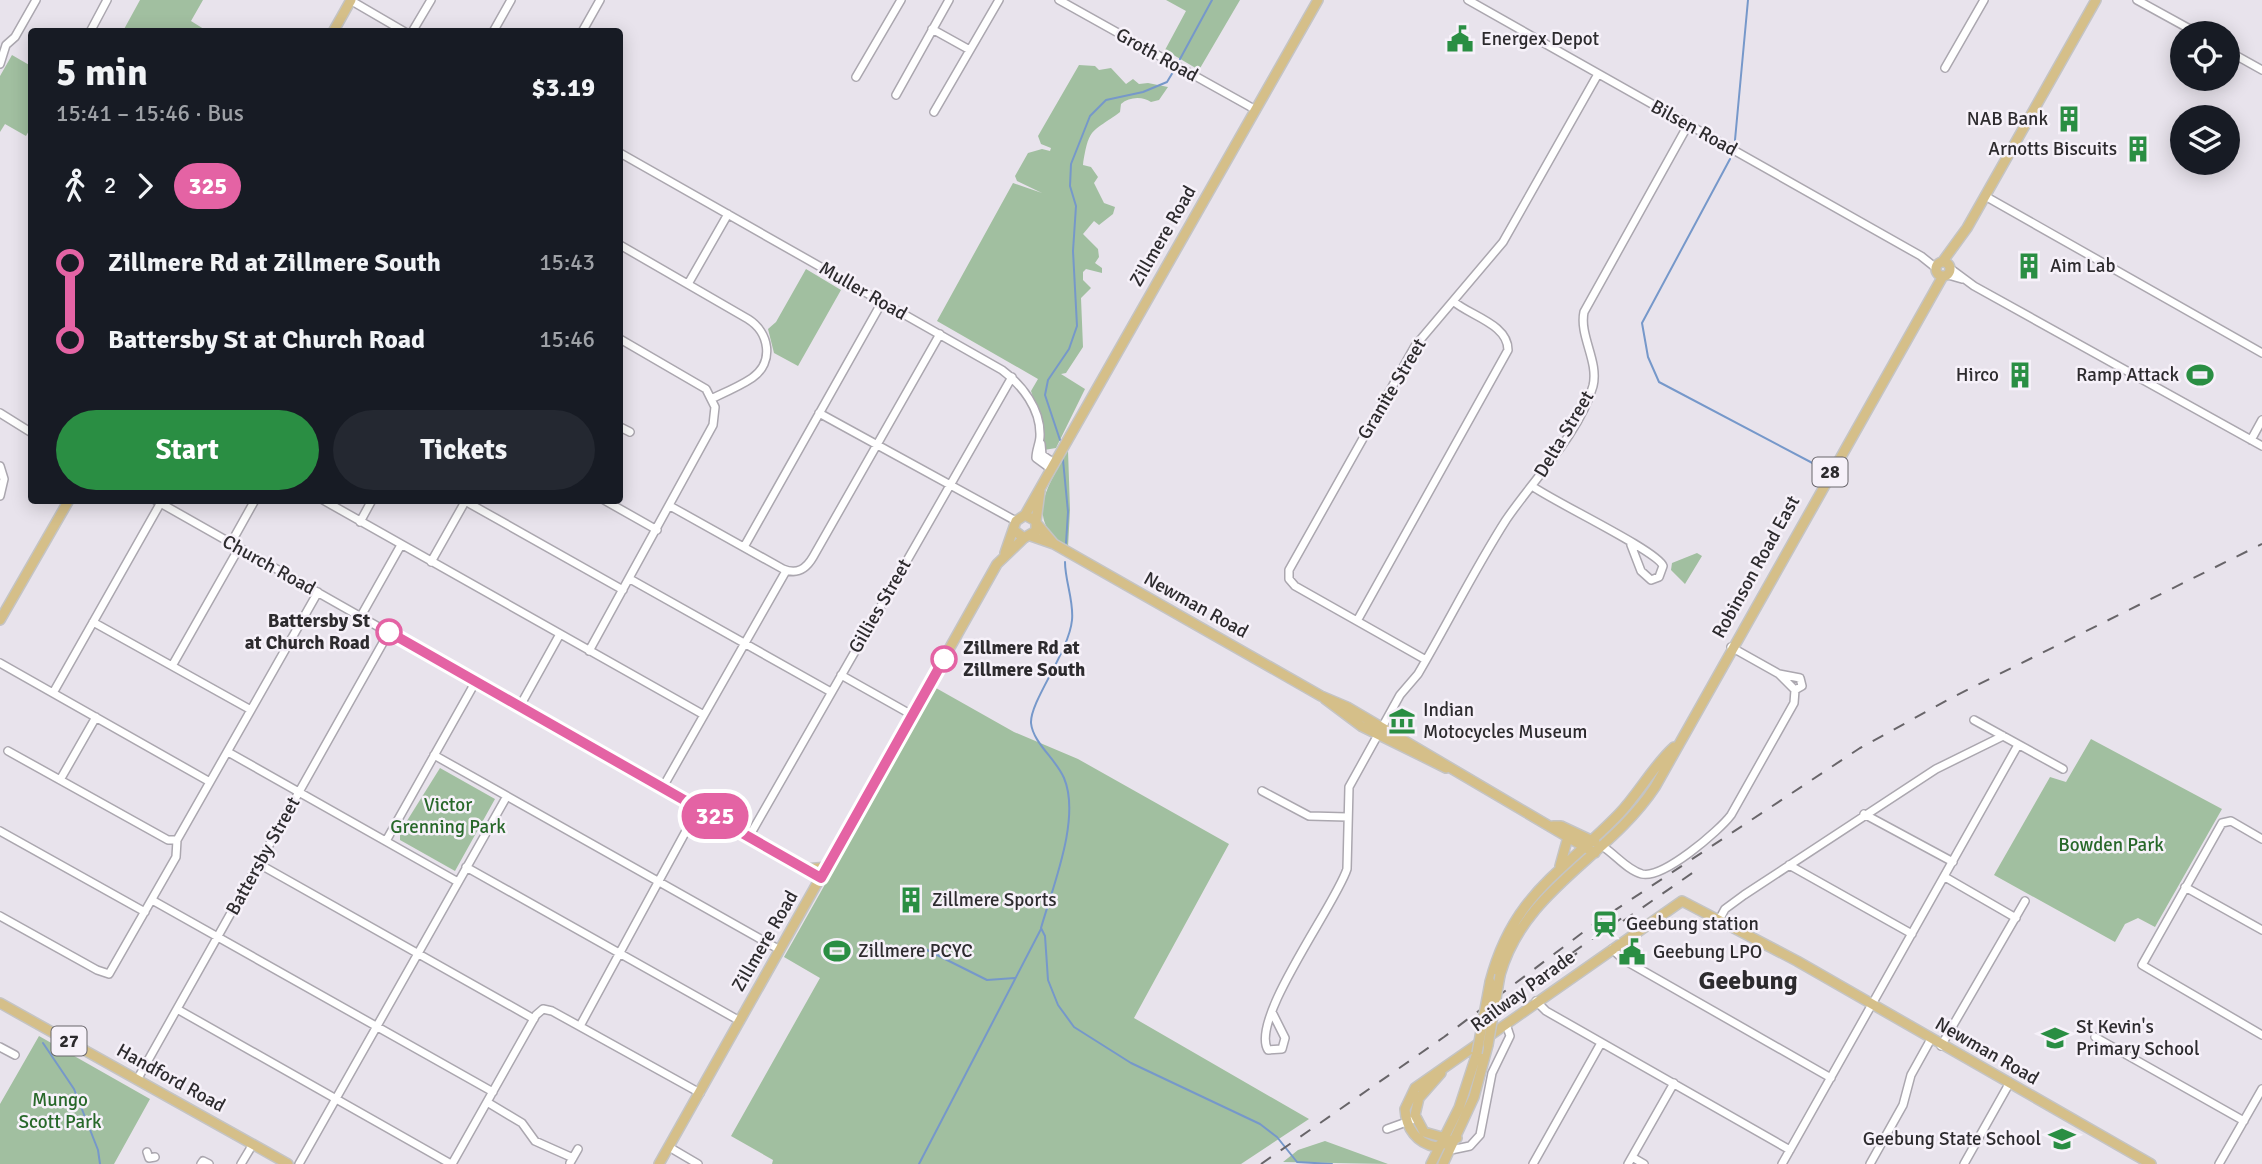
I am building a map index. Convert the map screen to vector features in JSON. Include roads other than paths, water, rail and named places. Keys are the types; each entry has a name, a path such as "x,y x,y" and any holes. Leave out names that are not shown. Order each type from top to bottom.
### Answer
{"main road":[{"path":"335,28 351,0"},
{"name":"Zillmere Road","path":"1025,515 1318,0"},
{"name":"Robinson Road East","path":"1457,1138 1474,1097 1488,1045 1500,975 1510,946 1526,918 1544,897 1644,803 2096,0"},
{"name":"Zillmere Road","path":"1005,553 1027,537 1036,523 1040,491"},
{"path":"0,620 67,504"},
{"path":"1015,526 1025,515 1036,523"},
{"name":"Newman Road","path":"1036,523 1054,544"},
{"name":"Zillmere Road","path":"659,1164 1005,553 1015,526"},
{"name":"Newman Road","path":"1015,526 1027,537 1054,544 1321,696 1342,714 1379,731 1420,758 1454,771 1568,837 1587,843"},
{"name":"Robinson Road East","path":"1443,1142 1463,1098 1477,1053 1490,982 1501,949 1518,915 1560,867 1633,799 1676,745"},
{"name":"Newman Road","path":"1551,826 1561,826 1598,849"},
{"path":"1560,867 1568,837"},
{"path":"805,869 828,867"},
{"name":"Newman Road","path":"1682,901 2151,1164"},
{"name":"Railway Parade","path":"1411,1120 1406,1104 1415,1088 1682,901"},
{"name":"Handford Road","path":"0,1003 288,1164"},
{"path":"1411,1120 1426,1134 1443,1142"},
{"path":"1411,1120 1413,1134 1424,1143 1429,1164"},
{"path":"1424,1143 1457,1138"},
{"name":"28","path":"1443,1164 1457,1138"},
{"name":"28","path":"1429,1164 1443,1142"}],"street":[{"path":"0,64 3,43 15,37 36,0"},
{"path":"92,28 107,0"},
{"path":"351,0 398,28"},
{"path":"414,28 431,0"},
{"path":"496,28 511,0"},
{"path":"584,28 600,0"},
{"path":"856,76 901,0"},
{"path":"896,95 949,0"},
{"path":"934,112 968,49 999,0"},
{"name":"Groth Road","path":"1059,0 1256,110"},
{"name":"Bilsen Road","path":"1468,0 2262,446"},
{"path":"1945,68 1983,0"},
{"path":"2137,0 2175,21"},
{"path":"932,29 968,49"},
{"path":"2240,58 2262,70"},
{"name":"Granite Street","path":"1426,660 1295,586 1289,579 1289,570 1415,346 1503,242 1598,74"},
{"name":"Delta Street","path":"1273,1014 1285,1041 1279,1051 1272,1052 1265,1045 1277,995 1345,874 1349,857 1349,787 1400,695 1426,660 1501,529 1560,447 1593,384 1583,324 1585,308 1688,125"},
{"name":"Muller Road","path":"623,155 1012,377 1025,392 1034,411 1040,440 1036,458 1052,466"},
{"path":"1985,196 2262,353"},
{"path":"688,284 728,214"},
{"path":"623,248 753,322 763,332 767,343 766,358 757,374 713,398"},
{"path":"1357,621 1508,350 1506,338 1501,331 1453,301"},
{"path":"744,547 882,302"},
{"path":"670,506 786,571 797,572 809,563 940,334"},
{"path":"589,651 713,425 716,411 713,398 702,386 623,341"},
{"name":"Gillies Street","path":"750,835 1012,377"},
{"path":"0,413 28,430"},
{"path":"819,413 1015,526"},
{"path":"2250,440 2262,420"},
{"path":"623,429 629,432"},
{"path":"0,466 4,479 0,496"},
{"path":"1532,486 1661,560 1663,569 1658,578 1646,578 1631,545"},
{"path":"53,693 156,504"},
{"name":"Church Road","path":"161,504 750,835 821,878"},
{"path":"231,543 253,504"},
{"path":"330,504 704,715"},
{"path":"360,522 370,504"},
{"path":"431,562 464,504"},
{"path":"471,504 623,590"},
{"path":"611,504 657,530"},
{"path":"361,616 401,544"},
{"path":"172,666 239,548"},
{"path":"663,787 786,571"},
{"path":"630,579 831,692"},
{"path":"0,916 109,974 176,857 177,840 318,592"},
{"path":"93,622 251,710"},
{"name":"Battersby Street","path":"137,1080 389,632"},
{"path":"520,706 560,634"},
{"path":"1731,647 1779,674 1795,690 1802,686 1802,679 1779,674"},
{"path":"0,663 210,782"},
{"path":"841,675 912,715"},
{"path":"386,841 476,681"},
{"name":"Newman Road","path":"1598,849 1635,870 1648,874 1664,868 1724,823 1793,707 1795,690"},
{"path":"60,780 96,717"},
{"path":"1974,720 2063,769"},
{"path":"1719,920 1728,906 1864,814 1936,769 2003,736"},
{"path":"1782,1164 2018,745"},
{"path":"8,751 168,840 177,840"},
{"path":"228,752 458,882"},
{"path":"434,755 780,950"},
{"path":"1262,791 1309,816 1347,817"},
{"path":"299,1164 507,796"},
{"path":"580,1026 699,807"},
{"path":"1864,814 1952,862"},
{"path":"2262,839 2231,821 2224,821 2142,965 2262,1035"},
{"path":"0,831 145,912"},
{"path":"259,864 534,1018"},
{"path":"1789,865 1912,934"},
{"path":"466,867 740,1021"},
{"path":"1944,877 2016,918"},
{"path":"2185,887 2262,930"},
{"path":"152,900 492,1092"},
{"path":"1941,1046 2025,901"},
{"path":"1612,949 1624,960 1831,1078"},
{"path":"1536,1001 1546,1011 1790,1150"},
{"path":"177,1009 452,1164 541,1010 549,1010 580,1026 700,1093"},
{"path":"1451,1150 1470,1146 1480,1135 1491,1077 1510,1034 1506,1024"},
{"path":"2095,1037 2244,1121"},
{"path":"1870,1164 1905,1102 1911,1075 1931,1039"},
{"path":"1533,1164 1601,1043"},
{"path":"0,1046 15,1055"},
{"path":"1644,1164 1630,1160 1674,1083"},
{"path":"1964,1164 2009,1084"},
{"path":"2219,1164 2262,1089"},
{"path":"487,1102 522,1123 535,1141 572,1161 578,1149"},
{"path":"1387,1129 1411,1120"},
{"path":"241,1164 253,1144"},
{"path":"669,1147 698,1164"},
{"path":"142,1164 150,1156"},
{"path":"201,1164 203,1161 209,1164"}],"waterway":[{"path":"1180,59 1212,0"},
{"path":"1735,140 1748,0"},
{"path":"1060,440 1045,395 1048,380 1069,349 1077,326 1073,251 1076,206 1070,186 1071,164 1090,116 1106,100 1143,92 1167,82 1173,72"},
{"path":"1730,159 1642,323 1648,357 1659,382 1820,467"},
{"path":"1063,460 1068,512 1066,543"},
{"path":"1065,562 1072,620 1064,646 1032,714 1031,723 1036,737 1064,778 1068,794 1069,812 1063,852 1041,928 1045,936 1048,980 1058,1005 1074,1027 1131,1063 1260,1124 1277,1137 1297,1162 1332,1164"},
{"path":"919,1164 1041,929"},
{"path":"925,949 987,980 1015,978"},
{"path":"43,1043 74,1089 98,1150 100,1164"}],"railway":[{"path":"1261,1164 1444,1037 1594,924 1860,748 1955,696 2262,544"},
{"path":"1623,921 1701,867"},
{"path":"1572,953 1629,913"},
{"path":"1508,1001 1580,951"}],"place":[{"name":"Energex Depot","path":"1460,39"},
{"name":"NAB Bank","path":"2069,119"},
{"name":"Arnotts Biscuits","path":"2138,149"},
{"name":"Aim Lab","path":"2029,266"},
{"name":"Hirco","path":"2020,375"},
{"name":"Ramp Attack","path":"2200,375"},
{"name":"Battersby St at Church Road","path":"389,632"},
{"name":"Zillmere Rd at Zillmere South","path":"944,659"},
{"name":"Indian Motocycles Museum","path":"1402,721"},
{"name":"Zillmere Sports","path":"911,900"},
{"name":"Geebung station","path":"1605,924"},
{"name":"Zillmere PCYC","path":"837,951"},
{"name":"Geebung LPO","path":"1632,952"},
{"name":"St Kevin's Primary School","path":"2055,1038"},
{"name":"Geebung State School","path":"2062,1139"}],"district":[{"name":"Geebung","path":"1748,981"}],"park label":[{"name":"Victor Grenning Park","path":"448,816"},
{"name":"Bowden Park","path":"2111,845"},
{"name":"Mungo Scott Park","path":"60,1111"}]}
